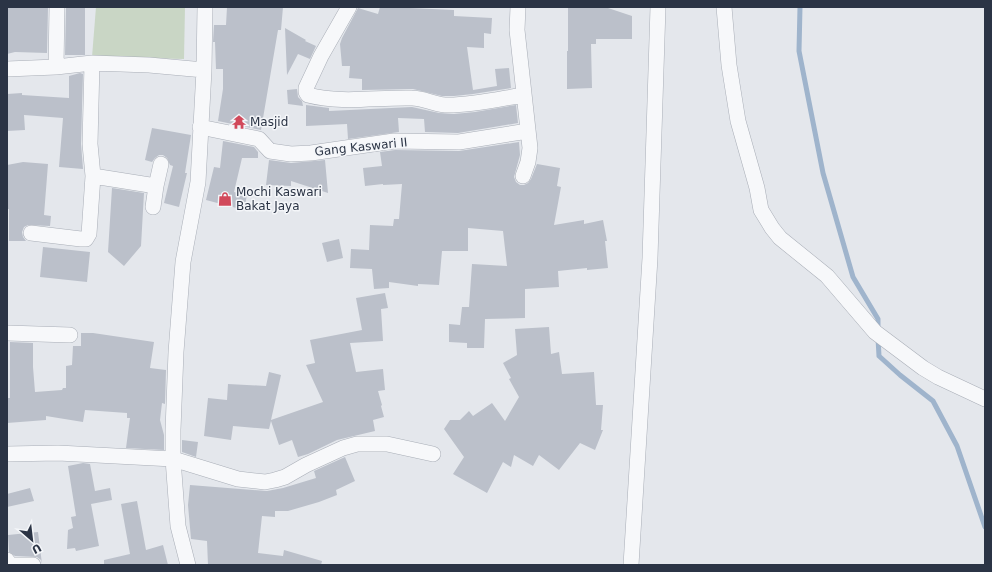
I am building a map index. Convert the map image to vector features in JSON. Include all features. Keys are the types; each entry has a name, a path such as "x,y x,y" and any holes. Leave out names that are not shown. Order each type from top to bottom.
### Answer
{"street":[{"path":"56,67 57,7"},
{"path":"188,565 178,526 173,459 176,352 183,262 198,182 204,70 205,7"},
{"path":"348,7 306,88 308,94 329,99 413,98 435,104 446,105 459,105 523,95"},
{"path":"518,7 517,30 530,148 530,155 523,176"},
{"path":"631,565 650,258 658,7"},
{"path":"724,7 728,65 738,121 757,188 761,210 772,228 780,238 827,276 874,332 938,377 985,399"},
{"path":"31,233 86,239 89,234 91,226 90,215 93,176 90,144 92,63"},
{"path":"7,69 56,67 92,63 149,65 204,70"},
{"name":"Gang Kaswari II","path":"200,127 259,138 270,152 291,154 394,142 459,142 528,131"},
{"path":"153,207 161,164"},
{"path":"93,176 156,186"},
{"path":"7,333 70,335"},
{"path":"7,454 58,453 173,459 238,479 265,482 284,477 306,464 343,448 357,444 387,444 434,454"},
{"path":"7,560 10,565 33,565"}],"green space":[{"path":"96,7 185,7 184,59 92,57"}],"building":[{"path":"7,7 48,7 47,53 15,52 7,54"},
{"path":"66,7 85,7 85,55 65,55"},
{"path":"227,7 283,7 281,30 278,30 261,130 218,121 223,89 223,69 216,69 215,42 213,42 214,25 226,25"},
{"path":"380,7 410,7 454,10 454,16 492,18 491,34 484,33 484,48 467,47 473,90 497,86 495,69 509,68 511,88 454,96 442,96 413,89 362,90 362,79 349,78 350,66 342,66 340,44 358,8 378,14"},
{"path":"605,7 632,16 632,39 596,39 596,44 591,44 592,88 567,89 568,8"},
{"path":"285,28 316,46 310,59 298,54 287,75"},
{"path":"80,73 83,74 81,144 83,169 59,167 63,118 24,115 25,130 7,131 7,94 22,93 22,95 69,98 69,76"},
{"path":"297,89 298,97 302,101 303,106 288,104 287,90"},
{"path":"306,105 329,108 329,111 412,107 439,113 454,114 516,105 518,123 458,133 425,132 424,119 398,118 399,132 348,139 347,124 306,126"},
{"path":"152,128 191,135 185,173 187,173 179,207 164,203 173,166 170,165 167,158 163,155 159,155 152,162 145,160"},
{"path":"223,141 254,147 258,152 258,158 242,158 234,192 247,195 244,210 206,200 214,167 220,168"},
{"path":"519,142 520,155 514,177 516,182 520,185 528,183 537,164 560,168 557,186 561,187 554,225 584,220 584,224 603,220 607,241 605,241 608,268 587,270 587,268 558,271 559,287 525,289 525,318 485,319 484,348 467,348 467,343 449,342 449,324 460,325 462,307 469,307 472,264 507,266 503,231 468,228 468,251 442,251 439,285 418,284 418,286 389,282 389,288 374,289 372,269 350,268 351,249 369,250 370,225 393,226 394,219 399,219 402,184 365,186 363,168 382,166 380,152 395,150 459,151"},
{"path":"269,160 291,163 325,160 328,193 291,181 291,186 266,185"},
{"path":"23,162 48,164 44,215 51,216 50,226 28,225 24,227 22,232 26,241 9,241 7,165"},
{"path":"112,188 144,193 141,246 124,266 108,252"},
{"path":"339,239 343,258 327,262 322,243"},
{"path":"43,247 90,252 87,282 40,277"},
{"path":"385,293 388,308 381,309 383,341 350,343 356,372 383,369 385,390 378,391 384,417 373,420 375,431 337,440 308,454 298,457 292,440 279,445 271,421 269,429 233,426 231,440 204,436 208,398 227,400 228,384 266,386 269,372 281,375 271,420 323,402 306,365 315,363 310,340 362,330 356,298"},
{"path":"549,327 551,354 559,352 562,374 594,372 596,405 603,405 601,430 603,430 595,450 580,443 559,470 539,455 533,466 514,455 511,467 503,462 487,493 453,474 464,457 444,429 450,420 460,420 469,411 473,416 492,403 505,421 519,397 509,379 511,378 503,363 517,355 515,329"},
{"path":"81,333 93,333 154,342 150,368 166,370 165,404 162,403 160,420 164,435 164,450 126,448 130,418 127,418 127,413 85,410 83,422 46,416 46,420 7,423 7,398 10,398 10,342 33,343 35,392 62,390 63,388 66,388 66,366 72,365 73,346 81,346"},
{"path":"182,440 198,442 196,457 182,452"},
{"path":"345,457 355,481 336,490 337,495 288,511 275,511 275,517 262,516 258,553 283,556 284,550 322,561 321,565 208,565 207,541 191,539 188,505 190,485 267,491 283,488 316,478 314,471"},
{"path":"83,463 90,464 95,491 110,488 112,500 91,504 99,546 76,551 75,548 67,549 68,530 73,528 71,517 76,516 68,466"},
{"path":"30,488 34,501 7,507 7,494"},
{"path":"137,501 146,550 163,545 168,565 104,565 104,560 130,554 121,504"},
{"path":"38,532 42,564 41,560 37,557 15,556 9,552 8,535"}],"waterway":[{"path":"800,7 799,51 823,173 853,277 878,319 878,330"},
{"path":"878,338 879,356 933,401 957,446 985,527"}],"place":[{"name":"Masjid","path":"239,122"},
{"name":"Mochi Kaswari Bakat Jaya","path":"225,199"}]}
